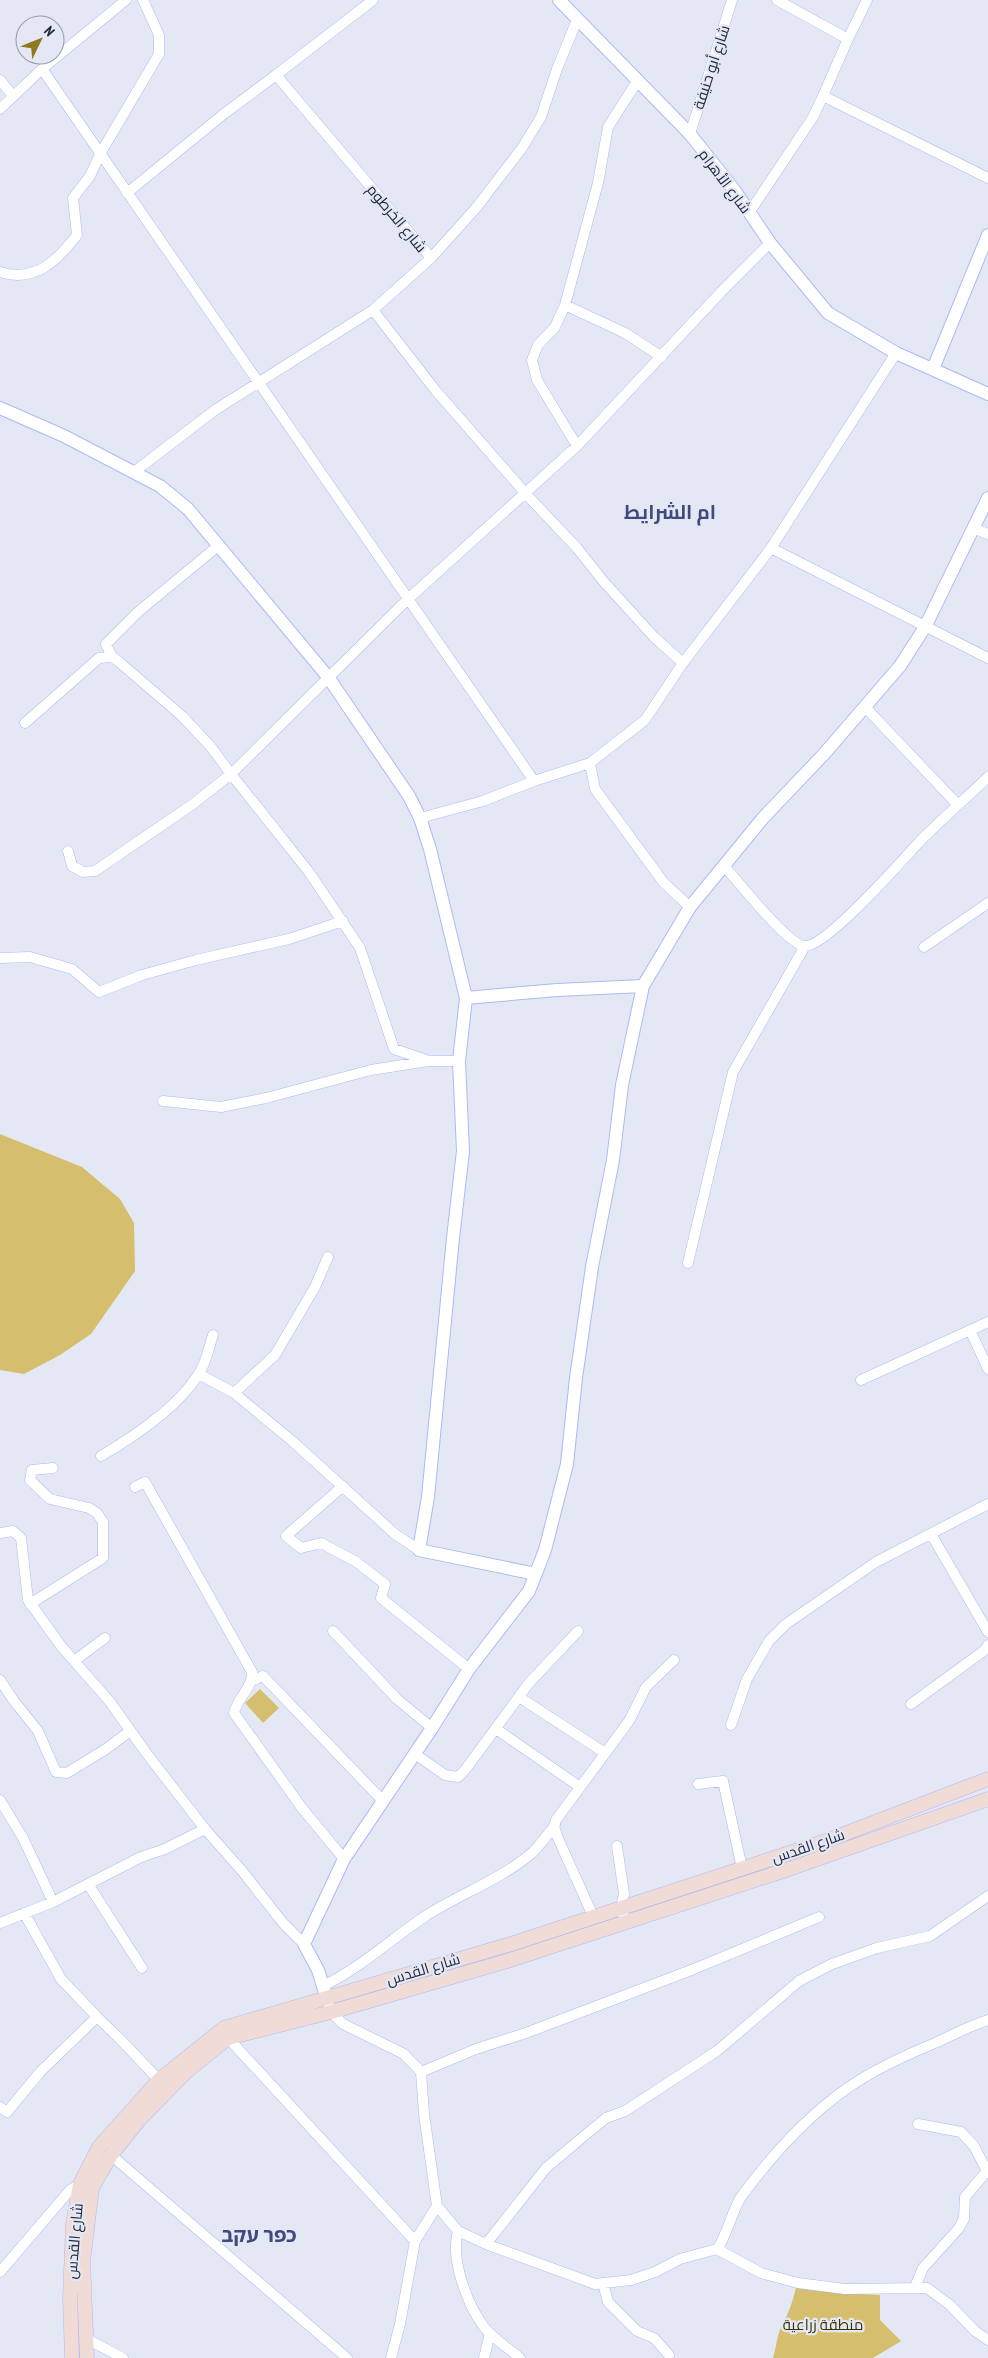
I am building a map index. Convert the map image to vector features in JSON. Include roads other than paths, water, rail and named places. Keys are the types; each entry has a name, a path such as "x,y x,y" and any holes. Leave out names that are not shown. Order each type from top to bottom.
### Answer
{"main road":[{"name":"شارع القدس","path":"86,2358 83,2261 92,2188 111,2155 139,2120 180,2079 228,2038 329,2006 419,1970 511,1944 823,1842 988,1779"},
{"name":"شارع القدس","path":"72,2358 70,2297 72,2224 80,2184 99,2147 159,2080 224,2028 329,2006 507,1961 789,1869 988,1799"}],"street":[{"path":"0,109 42,69 126,0"},
{"path":"0,272 23,276 43,269 64,252 77,235 74,198 90,176 100,154 159,54 159,35 143,0"},
{"path":"127,194 225,113 373,0"},
{"name":"شارع الأهرام","path":"559,0 690,134 735,191 770,243 828,313 896,354 988,394"},
{"name":"شارع أبو حنيفة","path":"690,134 732,0"},
{"path":"777,0 848,39"},
{"path":"749,213 813,117 867,0"},
{"path":"431,258 476,208 522,148 542,117 557,69 577,20"},
{"path":"42,69 407,600 534,781"},
{"name":"شارع الخرطوم","path":"134,472 215,410 373,310 431,258 276,75"},
{"path":"0,80 13,96"},
{"path":"577,446 537,380 532,360 538,345 555,327 565,306 598,183 608,127 638,80"},
{"path":"823,96 988,178"},
{"path":"933,369 988,235"},
{"path":"68,851 72,866 83,872 94,871 193,804 230,774 273,734 407,600 577,446 721,292 770,243"},
{"path":"565,306 625,333 662,357"},
{"path":"373,310 436,391 526,494 577,548 604,582 654,637 683,663"},
{"path":"420,818 483,801 534,781 590,763 645,720 683,663 771,548 896,354"},
{"path":"0,408 64,436 134,472 160,486 188,509 328,677 409,796 420,818 448,920 466,998 459,1060 463,1151 428,1496 418,1550"},
{"path":"304,1944 344,1859 382,1800 415,1754 469,1669 528,1591 545,1550 568,1464 576,1378 592,1267 613,1160 622,1085 643,986 690,907 763,818 900,666 925,627 988,498"},
{"path":"974,528 988,534"},
{"path":"218,546 138,612 106,644 112,657 182,716 211,747 230,774 309,872 360,948 394,1049 429,1061"},
{"path":"771,548 925,627 964,644 988,658"},
{"path":"25,723 99,658 112,657"},
{"path":"865,707 958,805"},
{"path":"590,763 595,789 664,883 690,907"},
{"path":"724,866 790,939 805,946 816,944 863,902 922,839 988,777"},
{"path":"924,947 988,903"},
{"path":"0,958 30,957 72,968 99,992 142,975 196,960 289,939 342,921"},
{"path":"688,1263 733,1072 805,946"},
{"path":"466,998 557,990 643,986"},
{"path":"163,1101 221,1107 266,1098 371,1070 429,1061 459,1060"},
{"path":"234,1393 275,1355 315,1287 328,1257"},
{"path":"861,1380 988,1322"},
{"path":"970,1330 988,1369"},
{"path":"101,1456 135,1435 176,1401 199,1374 213,1335"},
{"path":"199,1374 234,1393 343,1486 395,1534 418,1550 536,1574"},
{"path":"30,1604 103,1558 103,1522 97,1513 89,1508 50,1499 30,1480 32,1470 53,1468"},
{"path":"135,1487 145,1482 252,1672 253,1680"},
{"path":"343,1486 286,1536 301,1548 321,1543 355,1561 385,1584 381,1598 469,1669"},
{"path":"731,1725 747,1679 769,1641 786,1624 876,1562 988,1504"},
{"path":"0,1533 13,1531 21,1538 30,1604 74,1661 110,1702 205,1829 243,1872 283,1923 304,1944 318,1970 329,2006 343,2024 404,2054 421,2072 424,2114 437,2206 458,2231 486,2244 541,2262 595,2284 631,2280 655,2272 680,2260 717,2249 721,2245 727,2225 740,2198 783,2145 820,2110 862,2079 888,2064 972,2025 988,2020"},
{"path":"931,1534 988,1632"},
{"path":"333,1631 397,1699 432,1728"},
{"path":"415,1754 445,1775 458,1777 466,1770 529,1683 578,1631"},
{"path":"74,1661 105,1638"},
{"path":"911,1704 985,1650 988,1645"},
{"path":"323,1986 358,1966 388,1941 427,1915 516,1865 534,1851 630,1721 646,1687 674,1660"},
{"path":"344,1859 302,1808 234,1713 236,1704 253,1680 263,1676 382,1800"},
{"path":"0,1680 38,1731 56,1772 67,1773 106,1749 130,1731"},
{"path":"519,1697 605,1754"},
{"path":"496,1729 580,1787"},
{"path":"698,1784 723,1781 742,1868"},
{"path":"0,1800 23,1838 53,1902"},
{"path":"555,1825 557,1836 593,1916"},
{"path":"0,1923 53,1902 141,1857 165,1849 205,1829"},
{"path":"617,1846 624,1894 621,1907 626,1923"},
{"path":"88,1884 142,1968"},
{"path":"486,2244 546,2168 576,2142 606,2118 625,2111 717,2051 799,1981 832,1964 878,1948 930,1936 988,1896"},
{"path":"24,1913 61,1979 159,2080"},
{"path":"421,2072 476,2049 526,2033 694,1969 819,1917"},
{"path":"0,2107 7,2112 41,2071 97,2017"},
{"path":"228,2038 415,2241"},
{"path":"915,2286 923,2268 959,2228 964,2219 965,2197 987,2171 974,2146 962,2132 918,2124"},
{"path":"111,2155 346,2358"},
{"path":"0,2272 70,2190 80,2184"},
{"path":"391,2358 400,2324 415,2241 437,2206"},
{"path":"458,2231 455,2241 457,2264 465,2290 483,2326 520,2358"},
{"path":"717,2249 761,2273 798,2283 854,2289 882,2290 915,2286 927,2288 950,2305 975,2331 988,2340"},
{"path":"602,2283 608,2302 637,2331 654,2338 669,2355"},
{"path":"484,2358 490,2333"},
{"path":"85,2338 123,2358"}],"district":[{"name":"ام الشرايط","path":"670,512"},
{"name":"כפר עקב","path":"259,2235"}],"park label":[{"name":"منطقة زراعية","path":"823,2324"}]}
